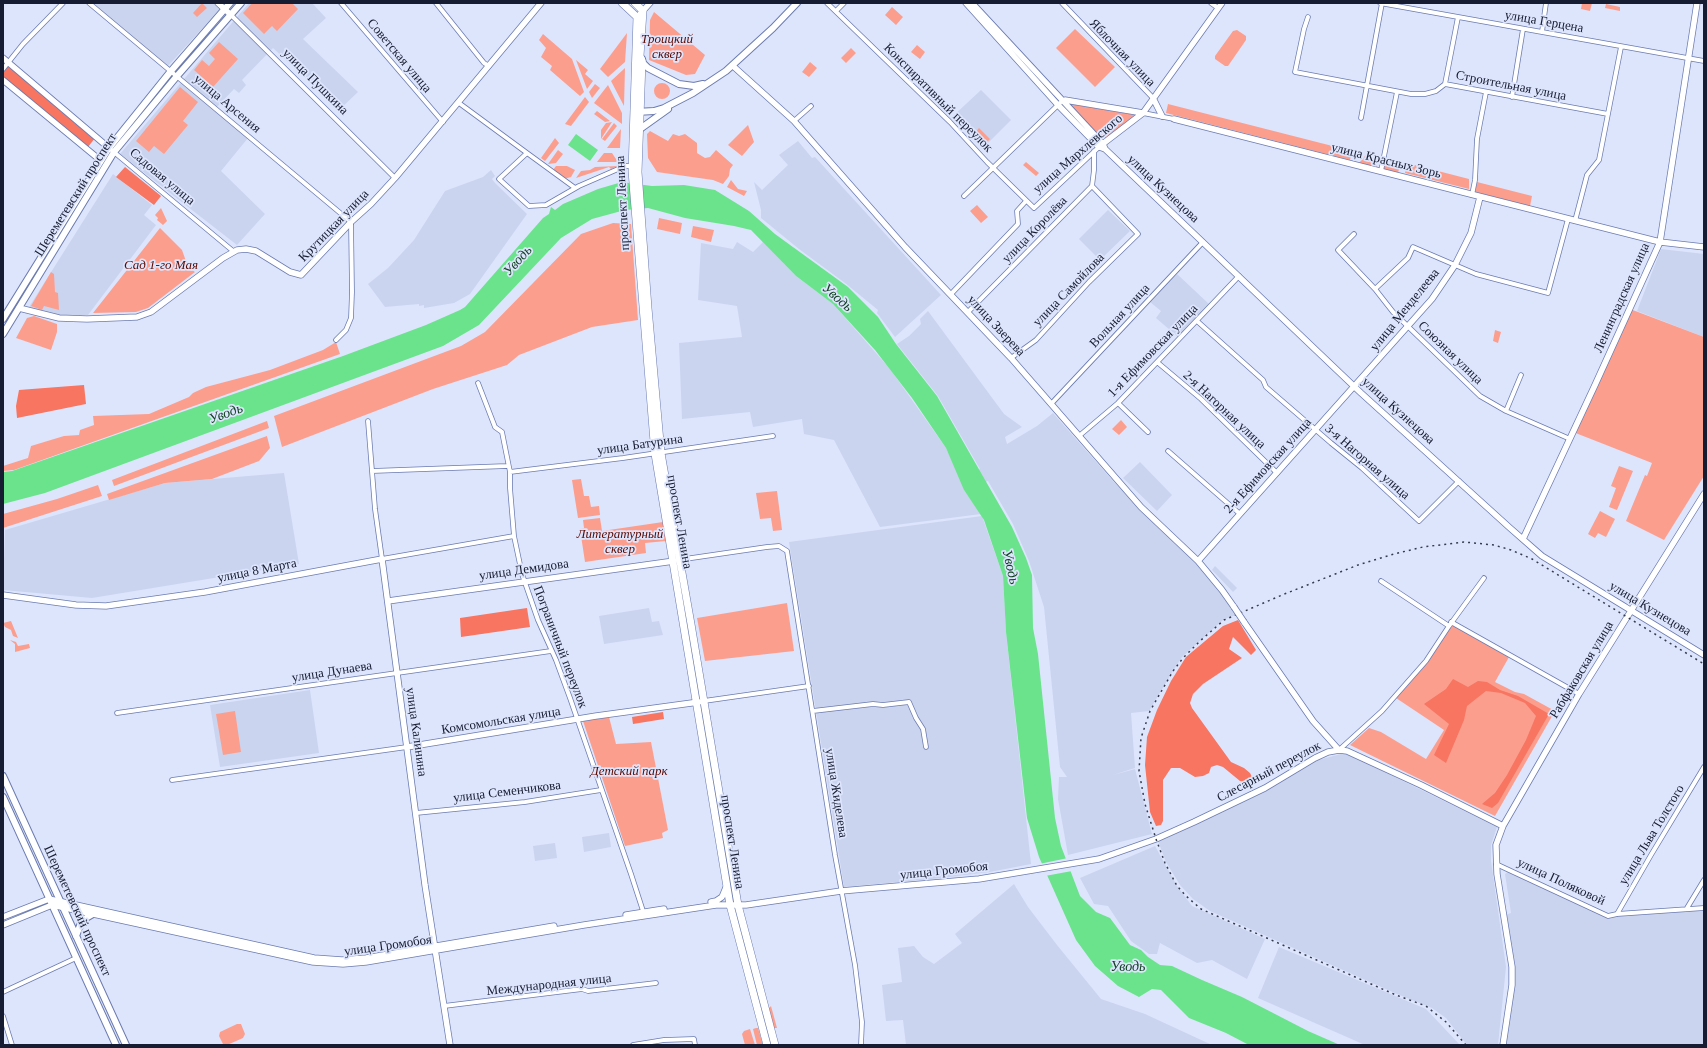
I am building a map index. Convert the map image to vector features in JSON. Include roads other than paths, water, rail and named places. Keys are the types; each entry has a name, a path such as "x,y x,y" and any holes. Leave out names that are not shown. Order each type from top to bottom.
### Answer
{"highway":[{"path":"622,3 638,17"},
{"path":"635,3 643,11"},
{"name":"проспект Ленина","path":"634,170 640,129 636,112 642,61 640,56 643,11"},
{"name":"проспект Ленина","path":"638,17 634,170 658,453 700,702 730,905 767,1045"},
{"name":"проспект Ленина","path":"700,702 738,905 775,1045"}],"main road":[{"name":"улица Пушкина","path":"218,3 231,15"},
{"name":"Шереметевский проспект","path":"3,319 100,160 171,71 230,3"},
{"name":"Шереметевский проспект","path":"3,334 114,152 177,76 241,3"},
{"name":"Крутицкая улица","path":"233,251 246,249 256,251 290,272 301,275 395,178 541,3"},
{"path":"638,17 650,3"},
{"path":"636,112 659,109 714,79 733,66 797,3"},
{"name":"улица Кузнецова","path":"966,3 1102,146 1355,386 1542,556 1704,655"},
{"name":"улица Кузнецова","path":"972,3 1060,103"},
{"name":"улица Мархлевского","path":"1102,146 1143,113 1222,3"},
{"name":"Ленинградская улица","path":"1523,539 1660,242 1697,3"},
{"path":"640,56 643,63 648,68 679,84 694,86 714,79"},
{"name":"Садовая улица","path":"3,58 109,148"},
{"name":"улица Зверева","path":"733,66 794,121 905,247 1011,358 1141,507 1198,561 1222,590 1302,707 1339,750"},
{"path":"3,80 100,160"},
{"path":"1153,98 1162,116"},
{"path":"640,129 678,100"},
{"name":"улица Красных Зорь","path":"1060,103 1065,100 1143,113"},
{"name":"улица Красных Зорь","path":"1174,119 1660,242 1704,247"},
{"name":"улица Менделеева","path":"1355,386 1432,299 1455,265 1471,233 1480,197"},
{"path":"12,304 19,308 59,318 87,319 137,317 151,312 233,251"},
{"name":"2-я Ефимовская улица","path":"1198,561 1355,386"},
{"name":"Рабфаковская улица","path":"1503,1045 1512,985 1512,967 1496,864 1496,844 1503,826 1579,694 1704,495"},
{"name":"улица 8 Марта","path":"3,595 76,605 106,606 205,592 382,559"},
{"name":"улица Калинина","path":"382,559 416,813 450,1045"},
{"name":"улица Демидова","path":"388,601 677,560"},
{"name":"Комсомольская улица","path":"407,747 700,702"},
{"path":"1339,750 1347,751 1414,782 1503,826"},
{"name":"Слесарный переулок","path":"1156,839 1265,788 1323,754 1339,750"},
{"name":"Шереметевский проспект","path":"3,776 126,1045"},
{"name":"Шереметевский проспект","path":"3,797 116,1045"},
{"path":"9,810 16,806"},
{"name":"улица Громобоя","path":"644,914 716,905 738,905 841,891 979,879 1078,863 1117,854 1156,839"},
{"path":"716,901 722,897 727,885"},
{"name":"улица Громобоя","path":"50,902 60,902 314,958 356,959 584,925 716,901 730,905"},
{"path":"3,918 50,902"},
{"path":"3,925 50,902"},
{"name":"улица Громобоя","path":"50,902 63,908 306,961 328,964 366,962 435,948"},
{"path":"76,936 81,923 93,914"},
{"path":"108,1028 117,1024"}],"street":[{"path":"3,69 23,44 63,3"},
{"name":"улица Арсения","path":"90,3 351,222"},
{"name":"Советская улица","path":"341,3 442,122"},
{"path":"436,3 484,63 489,66"},
{"name":"Конспиративный переулок","path":"827,3 950,122 993,168 1034,208"},
{"path":"836,11 844,3"},
{"name":"Яблочная улица","path":"1062,3 1153,98"},
{"path":"1211,3 1218,8"},
{"path":"1361,118 1381,3"},
{"name":"улица Герцена","path":"1381,3 1704,61"},
{"path":"1542,32 1546,3"},
{"name":"улица Пушкина","path":"231,15 395,178"},
{"name":"Строительная улица","path":"1308,17 1295,72 1397,92 1425,94 1436,91 1445,84 1608,114"},
{"path":"1445,84 1458,17"},
{"path":"1512,97 1523,29"},
{"path":"1575,221 1587,176 1599,160 1621,46"},
{"path":"1381,172 1397,92"},
{"path":"1472,195 1475,180 1477,139 1486,92"},
{"path":"459,103 575,188"},
{"path":"964,196 1060,103"},
{"path":"794,121 811,106"},
{"name":"улица Красных Зорь","path":"1143,113 1174,119"},
{"name":"улица Мархлевского","path":"1034,208 1102,146"},
{"name":"Садовая улица","path":"109,148 233,251"},
{"path":"1092,186 1094,152"},
{"path":"527,153 498,180 529,206 546,205 575,188 625,166 634,170"},
{"name":"улица Самойлова","path":"1011,358 1036,340 1088,282 1138,234 1092,186"},
{"name":"улица Королёва","path":"968,312 1092,186"},
{"name":"улица Мархлевского","path":"951,294 1018,224 1017,211 1026,201"},
{"path":"1375,289 1408,258 1413,247 1476,274 1548,293 1568,219"},
{"path":"336,340 346,330 351,318 351,222"},
{"name":"Союзная улица","path":"1354,234 1338,250 1375,289 1393,312 1480,396 1506,411 1570,439"},
{"name":"Вольная улица","path":"1051,404 1204,242"},
{"name":"1-я Ефимовская улица","path":"1079,436 1118,403 1239,276"},
{"name":"3-я Нагорная улица","path":"1197,320 1263,380 1266,387 1362,468 1419,522 1459,481"},
{"name":"2-я Нагорная улица","path":"1157,362 1201,399 1277,473"},
{"path":"1506,411 1521,375"},
{"name":"Пограничный переулок","path":"478,383 495,427 502,432 507,466 510,472 514,536 524,582 577,720 644,914"},
{"path":"1118,403 1148,432"},
{"name":"улица Калинина","path":"368,421 375,508 382,559"},
{"name":"улица Батурина","path":"510,472 658,453 773,436"},
{"path":"1168,451 1240,514"},
{"path":"372,471 507,466"},
{"name":"улица 8 Марта","path":"382,559 514,536"},
{"name":"улица Демидова","path":"677,560 767,546 782,547"},
{"name":"улица Жиделева","path":"782,547 787,551 841,891 856,974 862,1022 861,1045"},
{"name":"Слесарный переулок","path":"1339,750 1382,711 1426,661 1450,624 1484,578"},
{"path":"1381,581 1450,624 1579,694"},
{"name":"улица Дунаева","path":"117,713 551,651"},
{"name":"Комсомольская улица","path":"700,702 809,686"},
{"path":"813,711 873,704 883,705 909,702 923,729 926,747"},
{"name":"Комсомольская улица","path":"172,780 407,747"},
{"name":"улица Льва Толстого","path":"1617,914 1704,767"},
{"name":"улица Семенчикова","path":"416,813 505,804 601,790"},
{"name":"улица Поляковой","path":"1496,864 1608,916 1687,908 1704,908"},
{"path":"1687,908 1704,880"},
{"path":"3,992 76,958"},
{"name":"Международная улица","path":"444,1006 582,989 588,991 656,983"},
{"path":"3,1016 12,1045"},
{"path":"633,1045 664,1040 694,1039 695,1045"}],"water":[{"path":"576,134 598,150 590,161 568,145"},
{"name":"Уводь","path":"622,182 652,186 684,185 715,190 749,211 775,234 848,287 878,317 896,344 937,396 1012,527 1032,575 1033,628 1038,654 1055,818 1061,846 1080,896 1096,912 1110,918 1130,945 1141,950 1160,965 1172,966 1242,997 1308,1031 1340,1045 1249,1045 1226,1033 1189,1018 1161,990 1152,989 1139,997 1118,986 1095,966 1076,940 1039,857 1027,818 1006,632 1003,576 984,520 964,490 946,448 912,398 875,350 833,304 796,276 751,230 685,218 648,208 625,210 592,219 561,238 479,325 443,346 45,493 3,504 3,472 12,471 343,356 426,325 460,310 465,307 543,218 549,214 551,207 555,210 563,204 598,189"}],"railway":[{"path":"1466,1045 1446,1022 1426,1006 1396,995 1201,909 1177,886 1165,863 1156,839 1145,804 1139,771 1141,738 1150,711 1173,671 1183,658 1224,620 1358,565 1423,547 1464,542 1494,545 1532,559 1704,664"}],"park label":[{"name":"Троицкий сквер","path":"667,48"},
{"name":"Сад 1-го Мая","path":"161,266"},
{"name":"Литературный сквер","path":"620,542"},
{"name":"Детский парк","path":"629,772"}]}
